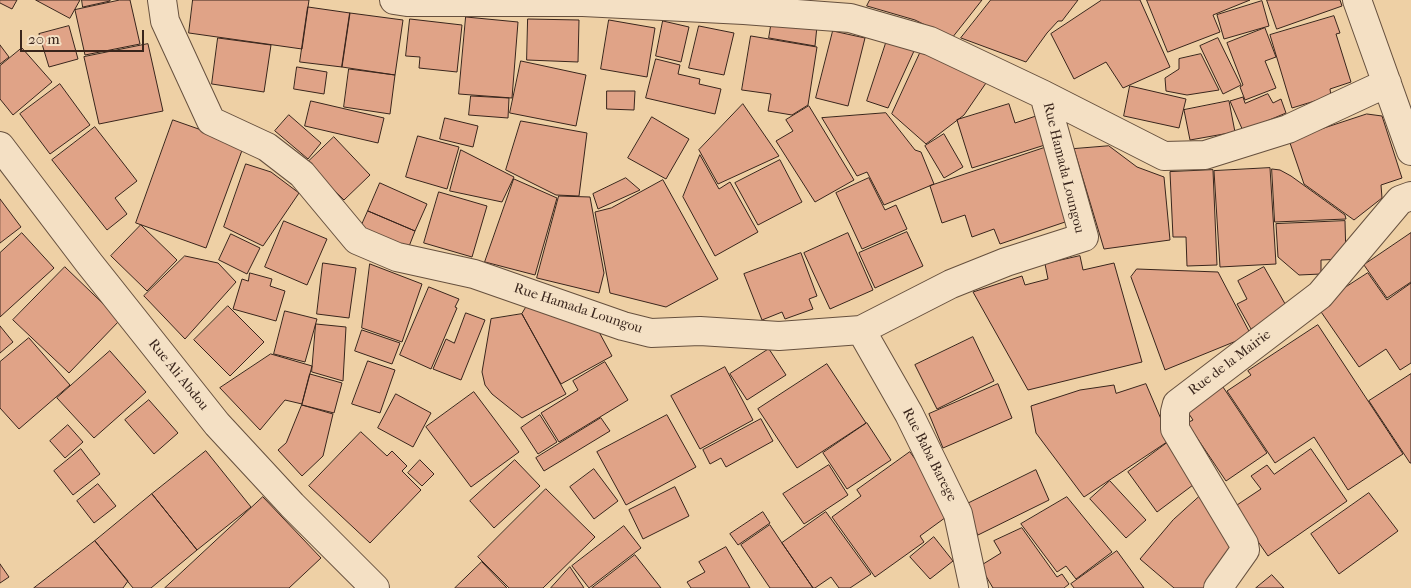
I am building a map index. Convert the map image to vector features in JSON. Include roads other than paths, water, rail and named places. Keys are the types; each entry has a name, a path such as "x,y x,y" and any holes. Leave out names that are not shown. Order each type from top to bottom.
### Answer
{"street":[{"name":"Rue Hamada Loungou","path":"162,0 165,21 211,121 267,146 302,174 357,240 397,257 474,274 623,326 651,333 700,331 778,336 861,330 951,284 1006,262 1084,237 1044,96"},
{"path":"394,0 407,2 583,2 744,10 850,18 930,41 1164,156 1206,155 1288,129 1387,83"},
{"path":"1357,0 1411,151"},
{"name":"Rue Ali Abdou","path":"0,146 89,263 217,424 292,504 376,588"},
{"name":"Rue de la Mairie","path":"1218,588 1245,550 1244,544 1175,429 1177,404 1320,295 1400,200 1411,196"},
{"name":"Rue Baba Barege","path":"861,330 909,414 958,514 974,588"}]}
